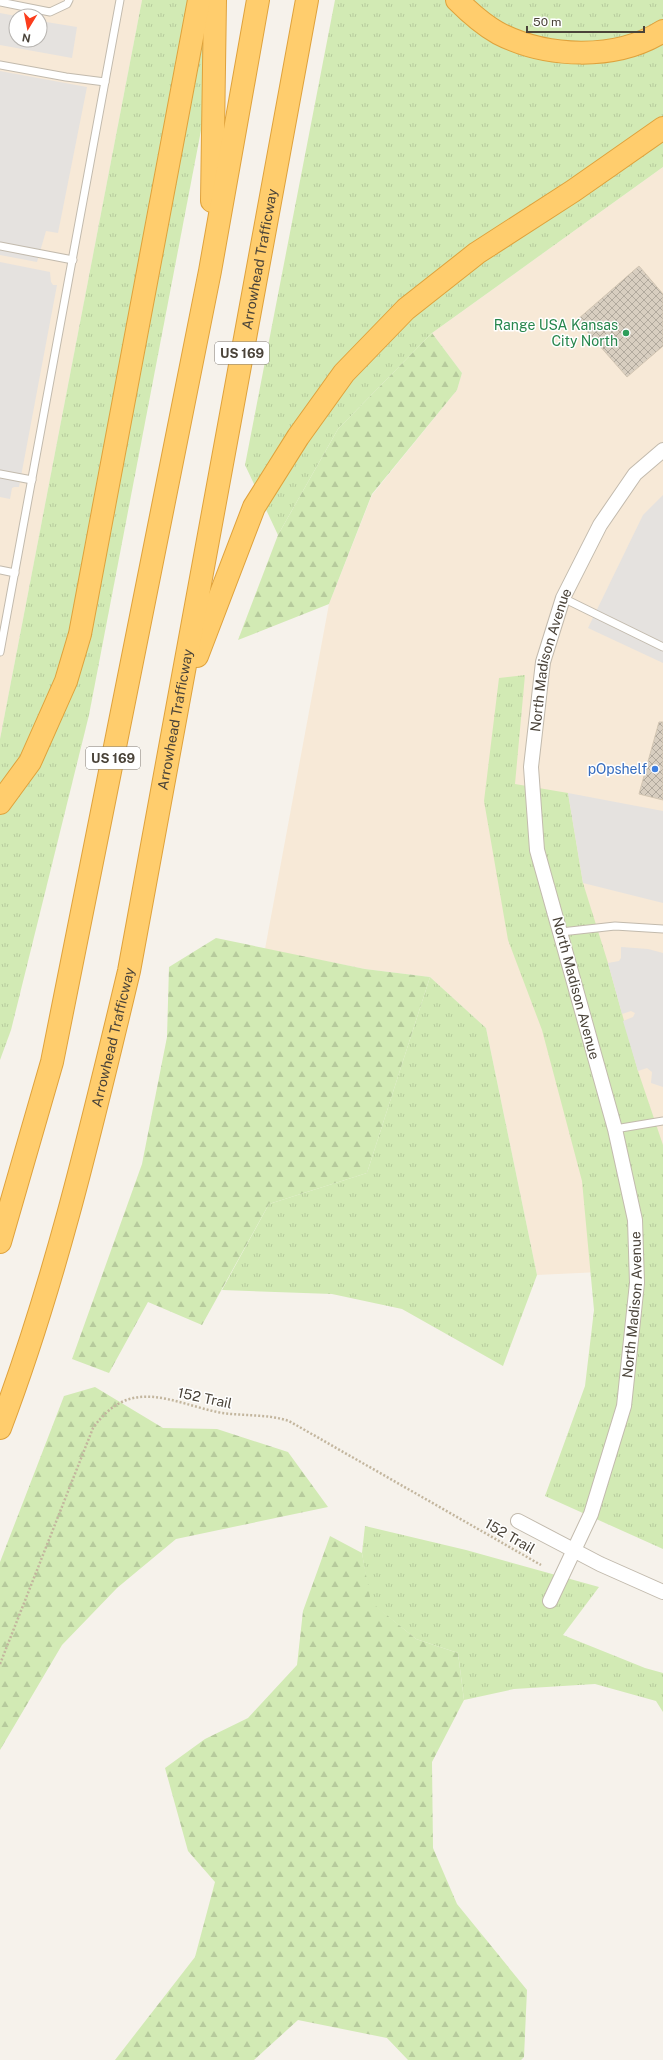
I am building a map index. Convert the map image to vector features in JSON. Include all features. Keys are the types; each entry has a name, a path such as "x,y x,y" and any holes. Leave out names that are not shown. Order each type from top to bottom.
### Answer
{"highway":[{"path":"0,803 30,762 66,681 80,634 198,0"},
{"path":"210,270 215,0"},
{"name":"US 169","path":"0,1242 52,1062 210,270 258,0"},
{"name":"Arrowhead Trafficway","path":"0,1428 53,1269 95,1115 129,971 306,0"},
{"path":"457,0 469,13 498,33 529,45 565,52 594,52 628,46 663,31"},
{"path":"178,706 254,506 298,437 344,373 406,309 477,253 573,191 663,128"}],"street":[{"name":"North Madison Avenue","path":"550,1601 591,1514 624,1406 637,1283 635,1220 614,1129 561,932 537,850 532,767 543,662 563,598 600,525 635,474 663,450"},
{"path":"518,1522 574,1552 640,1584 663,1592"}],"lane":[{"path":"0,2 50,12 68,4 70,0"},
{"path":"0,652 120,0"},
{"path":"0,65 66,77 105,82"},
{"path":"0,246 73,260"},
{"path":"0,474 32,480"},
{"path":"0,570 15,573"},
{"path":"563,598 663,647"},
{"path":"561,932 615,926 663,929"},
{"path":"614,1129 663,1121"}],"path":[{"name":"152 Trail","path":"0,1664 93,1428 102,1416 113,1406 128,1398 143,1396 243,1416 277,1418 289,1421 541,1565"}],"shaded area":[{"path":"0,0 142,0 0,739"},
{"path":"0,13 8,14 8,46 0,45"},
{"path":"48,22 77,27 72,58 17,48 48,48"},
{"path":"0,71 87,87 58,233 46,231 37,262 0,255"},
{"path":"663,167 663,1269 537,1275 486,1028 430,977 365,969 265,949 329,604 372,495 457,390 462,373 432,333"},
{"path":"0,262 50,272 51,282 53,285 57,285 19,487 12,488 10,499 0,497"},
{"path":"663,495 663,663 588,628 643,515"},
{"path":"568,793 663,811 663,903 583,883"},
{"path":"621,947 648,949 663,953 663,1087 651,1083 652,1072 647,1068 638,1071 623,1021 633,1017 635,1013 631,1011 622,1014 608,963 619,961 621,958"}],"green space":[{"path":"142,0 226,0 89,715 11,1030 0,1060 0,739"},
{"path":"335,0 663,0 663,167 432,333 338,429 278,535 245,465"},
{"path":"432,333 462,373 457,390 372,494 329,604 238,640 278,535 338,429"},
{"path":"525,675 515,784 568,793 583,883 608,963 638,1071 663,1145 663,1549 545,1496 585,1386 594,1310 582,1181 542,1030 508,940 484,801 499,678"},
{"path":"216,938 365,969 430,977 367,1173 269,1204 202,1325 148,1302 109,1373 72,1359 142,1164 167,1037 169,967"},
{"path":"430,977 486,1028 537,1275 503,1366 402,1309 332,1294 222,1290 269,1204 367,1173"},
{"path":"95,1387 163,1428 217,1429 288,1452 328,1507 176,1539 117,1588 62,1645 0,1750 0,1562 64,1396"},
{"path":"365,1526 466,1550 599,1587 563,1635 645,1668 663,1673 663,1712 656,1701 595,1684 514,1689 464,1700 458,1653 416,1639 370,1602 362,1553"},
{"path":"330,1536 362,1553 371,1602 416,1639 458,1653 464,1700 432,1762 433,1848 457,1904 527,1990 524,2057 521,2060 408,2060 387,2038 298,2020 254,2060 115,2060 195,1957 215,1882 188,1851 165,1768 205,1739 248,1718 297,1665 303,1611"}],"building":[{"name":"Range USA Kansas City North","path":"639,266 663,294 663,346 627,377 577,320"},
{"name":"pOpshelf","path":"659,722 663,722 663,800 639,794"}],"place":[{"name":"Range USA Kansas City North","path":"626,333"},
{"name":"pOpshelf","path":"655,769"}]}
